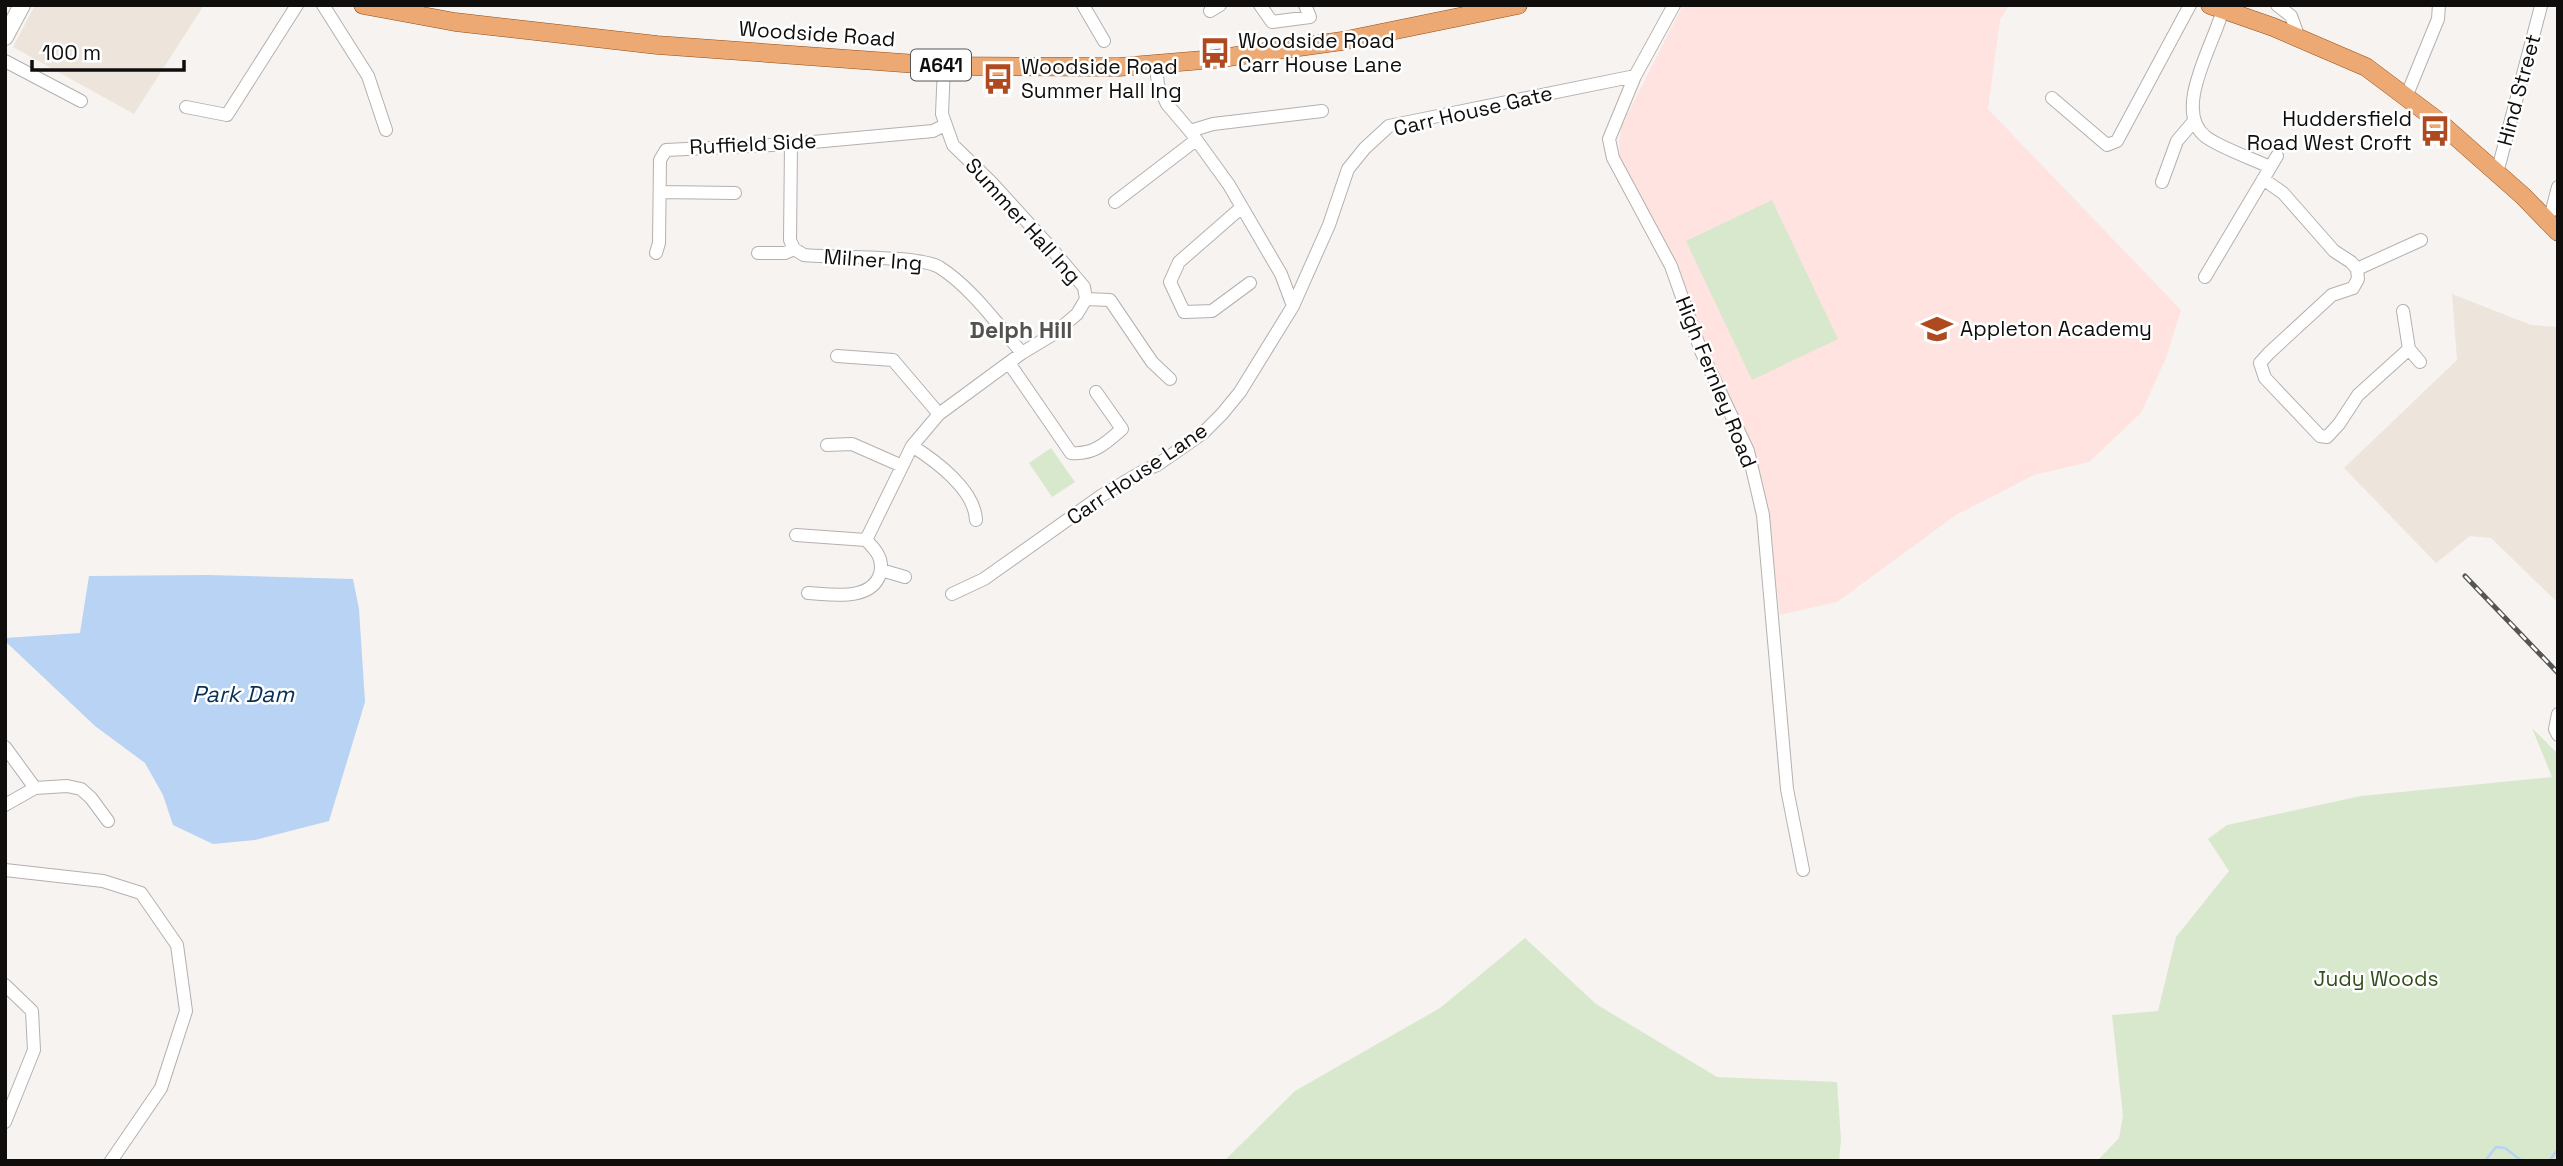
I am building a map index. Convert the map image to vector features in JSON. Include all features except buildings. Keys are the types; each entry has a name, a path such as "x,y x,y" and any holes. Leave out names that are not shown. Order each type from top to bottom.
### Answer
{"main road":[{"name":"Woodside Road","path":"363,5 455,22 657,45 944,66 1119,67 1156,65 1342,41 1518,5"},
{"path":"2219,7 2366,67 2438,121 2558,232"}],"street":[{"path":"5,37 22,5"},
{"path":"186,107 227,115 297,5"},
{"path":"323,5 368,76 386,130"},
{"path":"1083,5 1104,41"},
{"path":"1260,5 1272,22 1310,17 1305,5"},
{"name":"High Fernley Road","path":"1674,5 1634,76 1609,139 1613,158 1671,266 1701,351 1748,451 1763,515 1787,789 1803,870"},
{"path":"2052,98 2106,145 2117,141 2190,5"},
{"path":"2277,5 2291,16 2299,38"},
{"path":"2406,97 2438,19 2439,5"},
{"name":"Hind Street","path":"2497,173 2541,6"},
{"path":"2205,277 2274,161 2205,137 2194,121 2195,84 2219,7"},
{"path":"5,61 81,101"},
{"path":"1156,65 1158,85 1167,104 1193,136 1242,207 1281,274 1293,306"},
{"name":"Summer Hall Ing","path":"866,540 912,446 939,414 1022,352 1055,333 1077,314 1086,299 1084,287 1051,248 953,145 945,125 942,102 944,66"},
{"name":"Carr House Gate","path":"1293,306 1329,225 1348,169 1365,148 1389,126 1634,76"},
{"path":"1115,202 1193,136 1213,124 1322,111"},
{"path":"2162,182 2177,141 2194,121"},
{"name":"Ruffield Side","path":"656,253 659,243 660,160 666,150 791,144 933,131 945,125"},
{"name":"Milner Ing","path":"791,144 790,240 794,249 804,255 916,261 938,267 976,301 1022,352"},
{"path":"2263,179 2283,193 2334,251 2357,268 2358,279 2353,288 2332,295 2269,353 2260,363 2262,374 2320,436 2327,438 2358,395 2409,349"},
{"path":"2545,218 2552,210 2558,187"},
{"path":"660,192 735,193"},
{"path":"1242,207 1179,262 1170,282 1184,312 1212,311 1250,283"},
{"path":"2357,268 2421,240"},
{"path":"758,253 785,253 794,249"},
{"path":"1086,299 1110,300 1152,362 1170,379"},
{"name":"Carr House Lane","path":"952,594 984,579 1101,496 1157,466 1203,433 1240,392 1293,306"},
{"path":"2403,311 2409,349 2420,362"},
{"path":"837,356 893,360 939,414"},
{"path":"1009,363 1071,453 1082,454 1101,448 1122,429 1096,392"},
{"path":"827,445 852,444 902,466"},
{"path":"912,446 947,472 973,502 976,520"},
{"path":"796,535 866,540 878,553 881,570 868,590 859,593 808,593"},
{"path":"881,570 905,577"},
{"path":"2558,714 2555,729 2558,735"},
{"path":"5,747 35,788"},
{"path":"5,805 35,788 66,786 81,789 108,821"},
{"path":"5,870 103,881 141,892 177,945 186,1012 161,1088 111,1161"},
{"path":"5,985 32,1011 34,1050 5,1122"},
{"path":"5,1084 18,1088"}],"shaded area":[{"path":"35,5 204,5 134,114 13,47"},
{"name":"Appleton Academy","path":"1683,5 2009,5 2000,20 1988,109 2181,310 2166,358 2141,413 2089,462 2034,475 1956,515 1837,602 1780,615 1768,519 1704,349 1684,286 1620,157 1622,125"},
{"path":"2452,294 2531,325 2558,327 2558,603 2491,538 2470,536 2436,563 2344,468 2457,360"}],"green space":[{"path":"1772,200 1838,339 1752,380 1686,241"},
{"path":"1051,448 1075,482 1052,497 1029,463"},
{"name":"Judy Woods","path":"2532,728 2558,754 2558,1161 2097,1161 2119,1138 2123,1116 2112,1015 2158,1011 2176,937 2229,871 2208,839 2227,825 2361,796 2552,777"},
{"path":"1525,938 1596,1004 1717,1077 1837,1082 1841,1140 1839,1161 1224,1161 1295,1091 1440,1008"}],"water":[{"name":"Park Dam","path":"207,575 353,579 359,609 365,702 329,821 255,840 213,844 173,825 163,795 145,763 95,726 5,641 5,638 80,633 89,576"}],"waterway":[{"path":"2485,1161 2496,1147 2505,1148 2522,1161"},
{"path":"2549,1161 2558,1149"}],"railway":[{"path":"2465,576 2558,673"}],"place":[{"name":"Woodside Road Carr House Lane","path":"1215,53"},
{"name":"Woodside Road Summer Hall Ing","path":"998,79"},
{"name":"Huddersfield Road West Croft","path":"2435,131"},
{"name":"Appleton Academy","path":"1937,329"}],"district":[{"name":"Delph Hill","path":"1021,330"}]}
